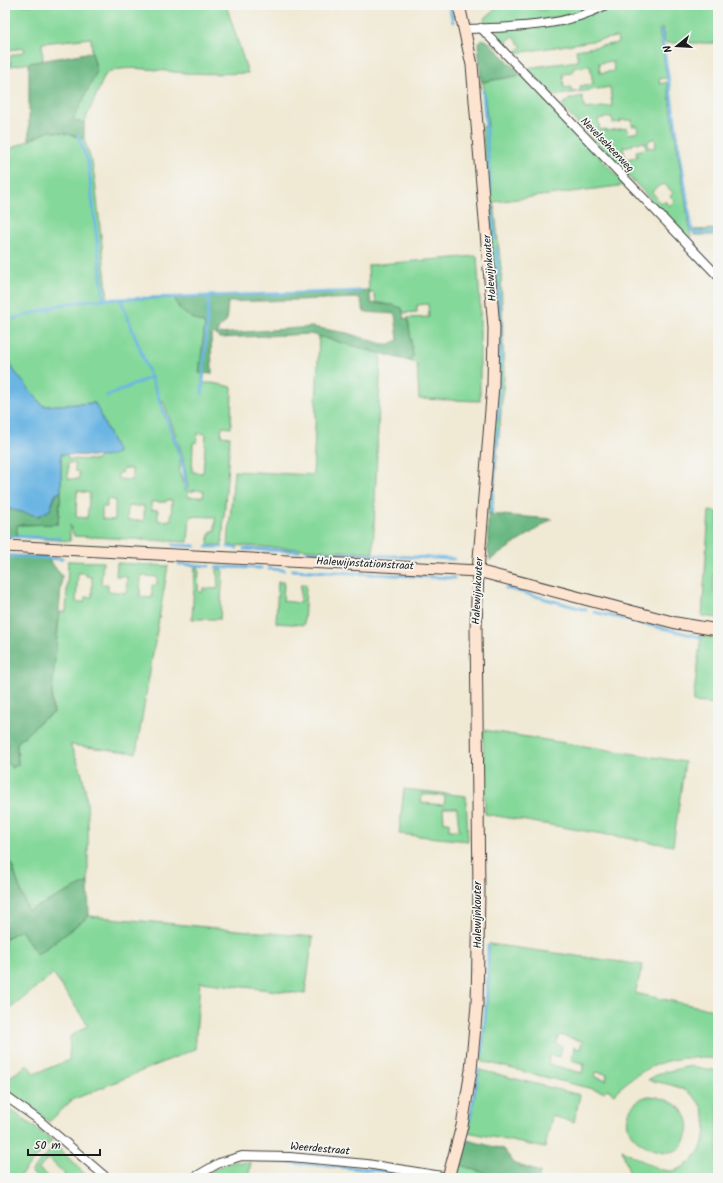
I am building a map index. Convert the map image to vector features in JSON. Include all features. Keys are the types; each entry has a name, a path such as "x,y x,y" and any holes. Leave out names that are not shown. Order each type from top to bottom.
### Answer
{"street":[{"name":"Halewijnkouter","path":"448,1177 462,1126 471,1070 477,1005 479,891 476,628 478,571 493,393 494,328 472,65 458,5"},
{"path":"464,29 556,23 586,14 606,5"},
{"name":"Nevelseheerweg","path":"481,28 718,276"},
{"name":"Halewijnstationstraat","path":"5,546 447,568 478,571 676,623 718,630"},
{"path":"5,1096 40,1120 107,1178"},
{"name":"Weerdestraat","path":"194,1178 218,1163 242,1156 290,1157 367,1164 448,1177"}],"green space":[{"path":"10,5 226,5 248,73 192,73 131,68 112,71 105,75 84,123 73,120 97,71 92,52 91,38 42,43 43,61 5,67 5,64 11,63 10,56 25,51 24,48 10,50 9,47 5,48 5,17"},
{"path":"500,5 537,5 538,10 545,10 545,7 549,5 596,5 569,15 555,18 528,22 485,23 484,19"},
{"path":"612,5 718,5 718,43 665,43 662,28 659,30 667,78 659,79 660,84 667,82 691,237 689,239 561,106 570,99 582,96 585,109 612,106 610,87 553,96 526,68 578,61 576,50 618,43 617,37 511,54 493,34 496,31 603,10","holes":["513,36 522,47 514,53 506,42","613,61 614,71 600,73 599,63","590,66 593,84 580,86 580,91 572,92 571,87 564,88 563,74 573,73 573,68","612,117 613,123 621,122 621,120 632,120 632,126 637,126 638,132 628,134 627,128 606,131 606,129 600,130 598,119","655,138 656,147 648,148 648,141","645,142 646,149 636,151 637,157 625,159 623,147 633,145 633,143","664,184 673,193 670,196 675,201 669,206 665,201 662,204 652,192 660,185 661,186"]},
{"path":"483,39 489,42 522,75 481,82 478,42"},
{"path":"92,52 97,71 73,120 84,123 84,139 68,134 50,131 29,140 29,63"},
{"path":"522,75 626,185 494,202 501,269 504,378 492,514 488,514 497,303 482,127 488,126 483,82"},
{"path":"50,131 68,134 84,139 92,163 95,181 108,300 175,298 176,303 182,311 205,324 200,373 205,373 203,383 212,383 232,387 231,428 222,427 221,436 230,437 222,545 208,545 209,534 211,534 211,531 215,531 215,517 190,516 188,542 74,536 70,525 70,541 17,537 16,525 58,524 61,491 61,454 67,454 68,459 97,460 100,456 105,457 95,403 43,406 17,376 8,357 5,333 7,318 5,314 5,151","holes":["161,401 163,401 182,453 188,487 185,491 180,473 180,459","198,433 206,434 203,473 192,472 193,443 197,442","68,463 75,463 75,471 79,472 79,479 68,479","123,469 132,469 132,480 118,479 118,473 122,473","77,491 90,493 87,518 76,517","188,491 204,491 203,497 188,497","107,499 115,500 115,520 102,519 102,507 107,507","166,500 172,500 171,520 158,521 158,510 151,510 151,502 166,502","128,506 144,506 144,521 127,520"]},
{"path":"718,229 718,235 694,235 693,230"},
{"path":"477,256 480,303 480,401 419,399 417,363 409,361 413,356 408,318 429,317 428,304 417,305 417,312 404,313 402,308 376,302 374,293 369,293 368,265"},
{"path":"369,290 371,303 393,305 402,308 404,319 408,318 413,356 409,361 310,334 219,338 214,333 211,336 212,374 199,373 205,324 190,317 182,311 179,308 175,298","holes":["360,298 364,312 395,314 398,340 390,344 382,344 347,333 312,327 218,334 218,329 226,322 228,302"]},
{"path":"319,336 381,354 373,553 228,545 234,471 313,475"},
{"path":"61,491 58,524 17,525 17,537 5,537 5,518 10,509 38,516 50,510 56,495"},
{"path":"709,511 718,512 718,574 714,574 714,593 718,594 718,618 702,616"},
{"path":"488,514 552,519 490,560 488,548"},
{"path":"5,555 46,556 62,576 51,705 54,713 43,719 17,743 18,765 12,768 6,761 8,743 5,743"},
{"path":"68,561 103,562 101,584 108,585 108,591 126,593 127,577 116,576 117,563 168,566 136,753 70,745 78,762 86,795 88,812 88,882 28,911 5,846 5,743 8,743 18,764 17,743 43,719 54,713 52,692 60,612 66,612","holes":["78,573 86,573 86,576 92,577 92,597 85,597 84,602 76,602","141,576 157,577 157,585 152,585 152,598 140,597"]},
{"path":"195,567 199,568 198,592 203,592 203,588 218,589 217,569 223,569 220,619 192,619"},
{"path":"278,582 284,582 283,601 300,603 301,584 306,585 304,625 276,623"},
{"path":"701,636 718,638 718,704 693,702"},
{"path":"483,730 685,762 673,846 485,814"},
{"path":"404,789 466,796 468,841 399,834","holes":["422,794 445,796 444,805 421,803","443,808 457,808 459,830 449,830 449,822 444,822"]},
{"path":"5,846 28,911 88,882 89,916 37,955 21,930 5,939 5,908 9,905 5,890"},
{"path":"89,916 313,937 305,994 200,982 195,1049 72,1100 49,1122 5,1088 5,1080 28,1065 34,1074 69,1060 70,1037 88,1025 53,974 5,1013 5,939 21,930 37,955"},
{"path":"489,944 643,965 635,993 718,1011 718,1060 710,1058 690,1058 666,1062 643,1071 623,1085 614,1094 607,1089 604,1092 482,1061","holes":["559,1035 582,1041 580,1049 574,1047 571,1060 584,1064 582,1073 548,1064 550,1055 560,1057 562,1046 556,1044","596,1072 607,1074 606,1080 595,1077"]},
{"path":"691,1066 718,1071 718,1178 631,1178 622,1150 652,1166 672,1171 689,1163 697,1154 702,1145 706,1128 703,1110 698,1101 691,1094 681,1088 648,1080 660,1073"},
{"path":"480,1070 580,1095 574,1122 552,1116 545,1148 468,1132"},
{"path":"649,1096 666,1099 680,1108 685,1114 688,1121 688,1130 686,1139 680,1148 674,1151 663,1152 645,1146 632,1135 627,1123 630,1111 637,1101"},
{"path":"7,1107 52,1140 18,1178 5,1178 5,1110"},
{"path":"467,1140 503,1149 515,1164 540,1172 539,1178 500,1178 460,1165"},
{"path":"55,1145 89,1178 61,1178 65,1174 48,1158 39,1169 50,1178 38,1178 31,1172"},
{"path":"235,1162 251,1163 248,1178 200,1178 224,1164"},
{"path":"460,1165 500,1178 456,1178"}],"water":[{"path":"5,354 11,367 43,406 95,403 118,453 105,457 61,454 61,491 55,495 50,510 38,516 5,508"}],"waterway":[{"path":"449,5 453,22"},
{"path":"661,31 692,231 696,233 718,233"},
{"path":"483,91 491,193"},
{"path":"78,136 88,162 104,300"},
{"path":"491,201 495,239"},
{"path":"496,247 498,276"},
{"path":"498,282 501,332"},
{"path":"14,319 60,305 90,300 361,291"},
{"path":"202,394 209,296"},
{"path":"121,300 178,448 184,469 186,488"},
{"path":"498,421 501,337"},
{"path":"107,396 151,377"},
{"path":"491,512 498,428"},
{"path":"5,536 60,538"},
{"path":"173,545 195,546"},
{"path":"207,547 222,547"},
{"path":"228,547 237,548"},
{"path":"244,549 299,551"},
{"path":"307,552 454,559"},
{"path":"5,556 62,559"},
{"path":"179,564 209,566"},
{"path":"216,567 261,568"},
{"path":"269,569 284,570"},
{"path":"292,570 454,578"},
{"path":"506,588 586,610"},
{"path":"594,612 700,637"},
{"path":"482,1055 488,982 488,946"},
{"path":"467,1133 479,1070"},
{"path":"456,1178 466,1141"},
{"path":"262,1160 385,1171 425,1178"}]}
